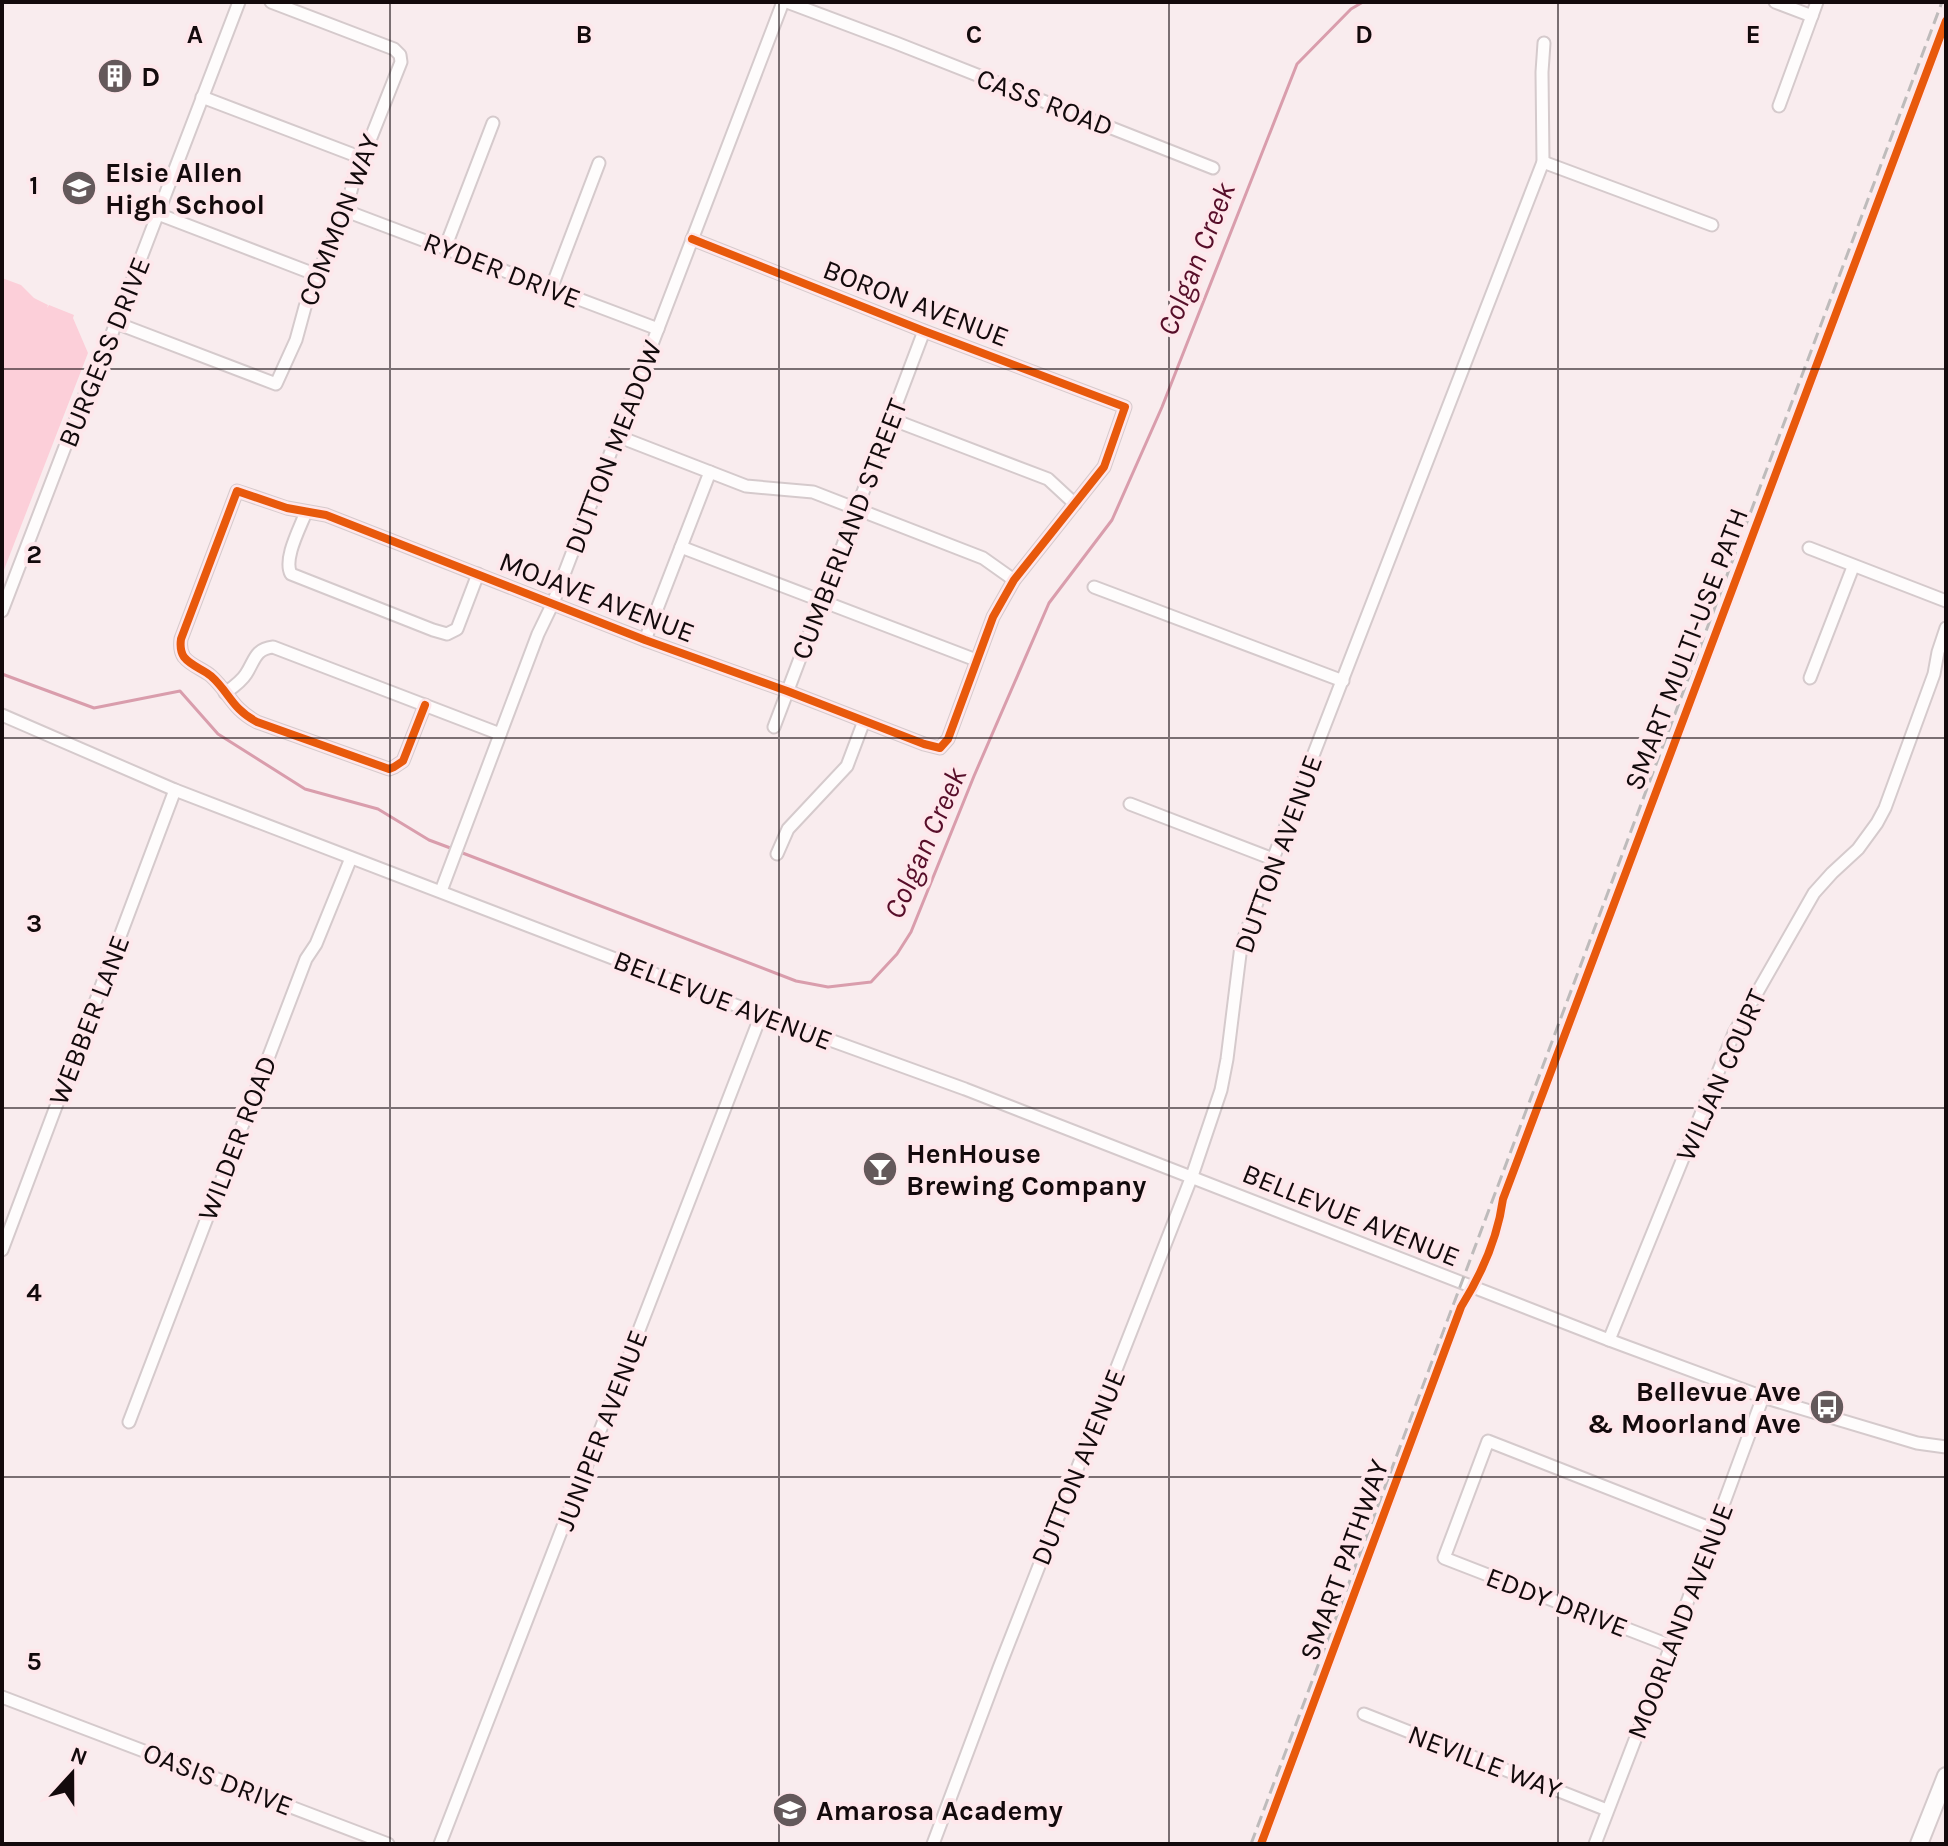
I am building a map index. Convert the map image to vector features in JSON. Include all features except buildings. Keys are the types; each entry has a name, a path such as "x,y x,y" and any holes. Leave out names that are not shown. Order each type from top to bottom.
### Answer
{"highway":[{"path":"1919,1844 1946,1776"}],"street":[{"name":"BURGESS DRIVE","path":"2,611 239,2"},
{"name":"COMMON WAY","path":"116,323 276,384 296,340 317,275 346,211 362,158 401,62 400,55 387,46 271,2"},
{"name":"CASS ROAD","path":"785,2 1213,168"},
{"name":"DUTTON MEADOW","path":"441,891 785,2"},
{"path":"1775,2 1812,16"},
{"path":"1779,106 1817,2"},
{"name":"DUTTON AVENUE","path":"933,1844 1192,1176 1221,1090 1241,946 1543,162 1544,43"},
{"path":"202,97 362,158"},
{"path":"445,248 493,123"},
{"path":"1543,162 1712,225"},
{"path":"551,289 599,163"},
{"name":"RYDER DRIVE","path":"346,211 658,329"},
{"path":"158,214 317,275"},
{"name":"BORON AVENUE","path":"692,239 1125,407 1104,467 1075,504"},
{"name":"CUMBERLAND STREET","path":"774,727 924,331"},
{"path":"681,547 976,660 993,617 1014,580 1075,504 1048,479 891,419"},
{"path":"617,436 746,486 813,492 983,558 1014,580"},
{"path":"645,640 710,472"},
{"name":"MOJAVE AVENUE","path":"225,693 208,673 184,657 180,645 237,491 287,508 326,515 645,640 940,748 948,739 976,660"},
{"path":"306,512 288,560 291,574 433,630 447,634 457,629 478,574"},
{"path":"1809,548 1946,601"},
{"path":"1810,678 1853,567"},
{"path":"1094,587 1343,681"},
{"name":"WILJAN COURT","path":"1609,1340 1734,1033 1814,893 1858,849 1885,808 1921,713 1946,628"},
{"path":"425,705 403,761 389,769 257,722 234,706 225,693 245,675 258,651 273,647 425,705 500,734"},
{"name":"BELLEVUE AVENUE","path":"2,715 175,790 761,1015 1192,1176 1609,1340 1763,1397 1917,1443 1946,1447"},
{"path":"777,854 788,829 847,766 864,721"},
{"name":"WEBBER LANE","path":"2,1250 175,790"},
{"path":"1130,804 1273,859"},
{"name":"WILDER ROAD","path":"129,1422 306,959 316,944 351,858"},
{"name":"JUNIPER AVENUE","path":"440,1844 761,1015"},
{"name":"MOORLAND AVENUE","path":"1595,1844 1763,1397"},
{"name":"EDDY DRIVE","path":"1671,1646 1444,1558 1488,1441 1715,1530"},
{"name":"OASIS DRIVE","path":"2,1697 388,1844"},
{"name":"NEVILLE WAY","path":"1364,1714 1607,1810"}],"shaded area":[{"path":"2,278 21,285 34,298 48,305 47,308 49,305 74,315 88,353 2,575"}],"waterway":[{"name":"Colgan Creek","path":"460,852 796,981 828,987 871,982 897,954 911,932 1049,603 1112,520 1162,407 1297,64 1351,9 1363,2"},
{"name":"Colgan Creek","path":"2,674 94,708 180,691 218,734 305,789 378,809 429,840 453,849"}],"railway":[{"path":"1251,1844 1942,2"}],"cycle path":[{"name":"SMART MULTI-USE PATH","path":"1261,1844 1461,1307 1488,1255 1503,1199 1946,21"},
{"path":"425,705 403,761 389,769 257,722 236,706 211,676 184,657 181,639 237,491 287,508 326,515 645,640 940,748 948,739 993,617 1014,580 1104,467 1125,407 692,239"}],"place":[{"name":"D","path":"115,76"},
{"name":"Elsie Allen High School","path":"79,188"},
{"name":"HenHouse Brewing Company","path":"880,1169"},
{"name":"Bellevue Ave & Moorland Ave","path":"1827,1407"},
{"name":"Amarosa Academy","path":"790,1810"}]}
